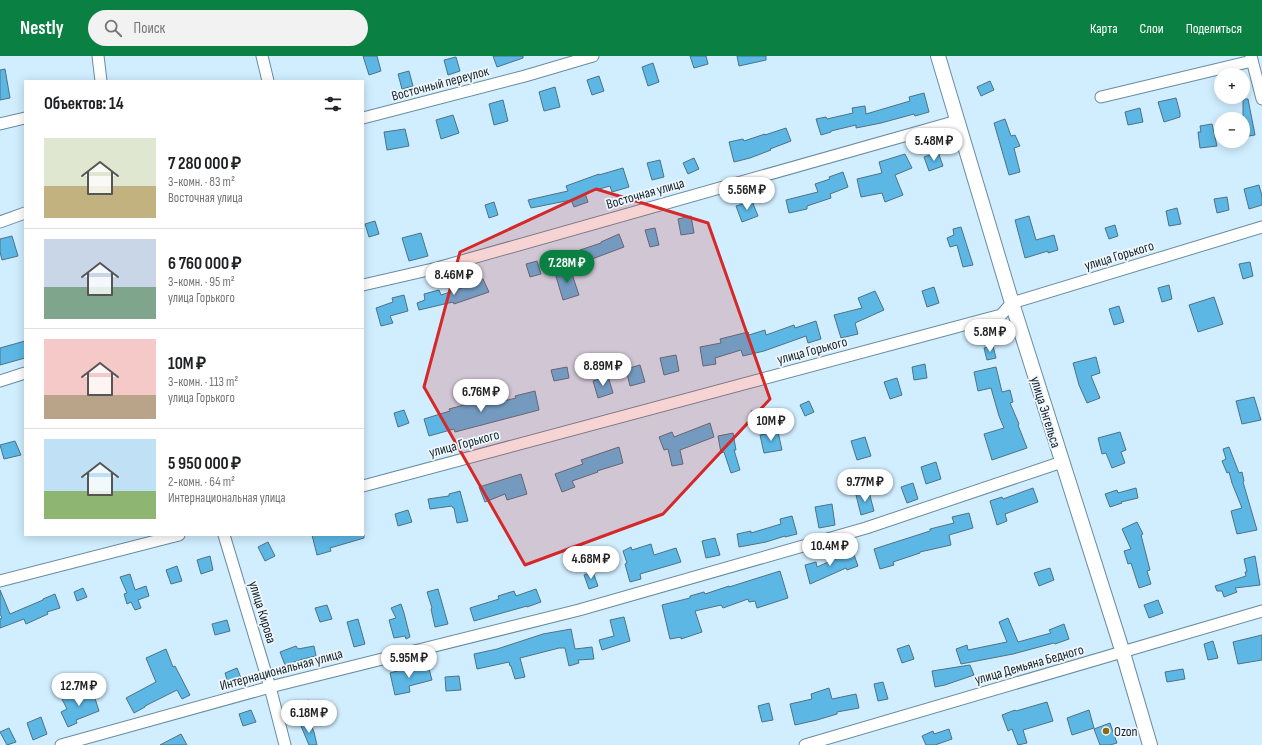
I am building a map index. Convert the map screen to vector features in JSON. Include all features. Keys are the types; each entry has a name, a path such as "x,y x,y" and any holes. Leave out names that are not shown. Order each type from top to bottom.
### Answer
{"street":[{"path":"98,56 101,80"},
{"path":"262,56 268,80"},
{"name":"Восточный переулок","path":"364,118 525,76 593,56"},
{"name":"улица Энгельса","path":"938,56 1012,303 1123,653 1150,745"},
{"path":"1101,97 1251,59 1262,99"},
{"path":"0,124 24,118"},
{"name":"Восточная улица","path":"364,285 437,268 957,121"},
{"path":"0,222 24,213"},
{"name":"улица Горького","path":"364,486 1000,315 1012,303 1262,227"},
{"path":"0,381 24,373"},
{"name":"Интернациональная улица","path":"61,745 270,687 578,610 866,528 1062,462"},
{"path":"0,581 175,536"},
{"name":"улица Кирова","path":"224,536 270,687 285,745"},
{"name":"улица Демьяна Бедного","path":"805,745 1262,611"}],"highlighted area":[{"path":"596,189 708,223 770,399 663,514 525,565 424,387 460,252"}],"building":[{"path":"363,56 377,56 381,71 369,75"},
{"path":"493,56 523,56 523,58 497,67"},
{"path":"690,56 706,56 708,64 694,68"},
{"path":"737,56 766,56 766,60 739,66"},
{"path":"456,57 460,71 448,75 444,60"},
{"path":"653,63 659,82 648,86 642,67"},
{"path":"5,69 10,98 0,100 0,70"},
{"path":"409,71 413,86 402,89 398,74"},
{"path":"599,76 604,91 592,95 587,80"},
{"path":"990,81 994,90 981,96 977,87"},
{"path":"555,87 560,107 544,111 539,92"},
{"path":"924,93 929,112 915,116 914,114 856,128 856,125 821,135 816,119 826,117 827,119 853,113 852,108 865,106 866,114 910,101 909,97"},
{"path":"1176,98 1180,117 1164,122 1158,102"},
{"path":"503,100 508,121 494,125 489,104"},
{"path":"1243,104 1249,104 1255,135 1250,136 1250,112 1243,112"},
{"path":"1140,108 1143,122 1128,125 1125,112"},
{"path":"453,115 459,133 441,139 436,120"},
{"path":"1005,119 1011,136 1015,135 1020,146 1014,148 1020,172 1009,175 994,123"},
{"path":"1212,124 1214,133 1214,146 1200,148 1198,132 1201,132 1200,126"},
{"path":"786,128 791,141 750,158 734,162 729,142 743,139 744,141"},
{"path":"405,129 409,146 387,150 384,132"},
{"path":"938,152 943,166 929,171 924,157"},
{"path":"905,154 912,168 895,175 903,195 885,202 882,193 861,197 857,179 882,173 879,162"},
{"path":"694,158 699,169 688,174 683,163"},
{"path":"660,160 664,177 652,180 647,163"},
{"path":"623,168 629,187 612,192 610,186 585,193 588,202 574,207 571,200 531,208 528,200 568,191 566,186 599,174"},
{"path":"843,172 848,187 830,194 831,198 807,206 807,209 789,213 786,200 818,192 815,184 830,179 829,177"},
{"path":"1259,185 1262,196 1262,205 1249,209 1244,189"},
{"path":"1227,197 1229,210 1217,213 1214,199"},
{"path":"752,201 758,216 742,222 736,206"},
{"path":"494,202 498,215 489,218 485,205"},
{"path":"1177,208 1181,224 1169,226 1166,211"},
{"path":"691,216 694,233 681,235 678,219"},
{"path":"1029,216 1036,240 1054,235 1058,250 1048,253 1048,251 1025,258 1015,220"},
{"path":"375,221 379,234 369,237 365,224"},
{"path":"1115,225 1118,236 1109,239 1105,228"},
{"path":"961,227 973,265 963,267 957,245 950,247 947,238 954,235 953,229"},
{"path":"655,228 659,245 650,247 645,230"},
{"path":"421,233 428,256 409,261 402,238"},
{"path":"619,234 624,247 584,262 580,250 601,243"},
{"path":"12,236 18,256 2,260 0,252 0,239"},
{"path":"537,261 541,274 530,277 526,264"},
{"path":"1250,262 1253,276 1243,279 1239,264"},
{"path":"570,268 579,295 563,300 555,273"},
{"path":"483,279 489,292 454,304 453,302 419,310 417,303 425,300 424,294 439,290 441,295 471,285"},
{"path":"1169,285 1172,299 1162,302 1158,288"},
{"path":"934,287 939,303 927,307 922,291"},
{"path":"875,291 884,310 855,323 858,334 841,338 834,315 862,308 858,298"},
{"path":"404,295 408,311 390,316 393,323 381,326 376,308 393,302 392,298"},
{"path":"1214,297 1223,324 1198,332 1189,305"},
{"path":"1119,306 1124,322 1114,325 1109,309"},
{"path":"816,321 821,339 808,343 806,336 764,351 743,356 741,350 715,358 716,364 703,366 700,347 721,343 720,339 748,332 749,335 765,330 766,335 794,325 795,328"},
{"path":"24,341 24,358 0,365 0,348"},
{"path":"993,346 996,358 987,360 984,348"},
{"path":"676,355 679,371 664,375 660,358"},
{"path":"1096,357 1100,373 1091,376 1100,398 1087,403 1079,385 1073,363"},
{"path":"925,364 927,378 914,380 912,367"},
{"path":"640,365 645,382 630,386 626,369"},
{"path":"567,367 569,378 554,381 551,370"},
{"path":"996,367 1002,392 1010,390 1013,402 1010,403 1027,448 992,460 984,434 1004,428 991,388 978,391 974,372"},
{"path":"608,376 613,393 598,398 593,381"},
{"path":"897,378 902,395 890,399 884,382"},
{"path":"535,391 539,410 455,432 454,429 429,436 424,419 450,411 449,409 475,402 473,396 482,393 487,405 516,398 515,396"},
{"path":"1254,397 1261,420 1242,424 1236,401"},
{"path":"809,401 814,412 805,416 800,405"},
{"path":"761,409 767,431 757,433 751,411"},
{"path":"404,410 409,423 398,427 394,413"},
{"path":"710,423 714,437 680,450 683,464 672,466 668,449 664,450 659,437 672,432 674,437"},
{"path":"778,432 782,450 764,453 760,435"},
{"path":"1120,432 1126,450 1121,452 1125,463 1112,468 1106,453 1102,454 1098,438"},
{"path":"733,433 736,450 734,450 740,470 731,473 724,452 721,453 718,436"},
{"path":"865,437 871,456 857,460 851,441"},
{"path":"15,441 21,455 4,459 0,445"},
{"path":"619,447 623,463 572,481 575,487 562,492 555,474 583,464 581,460"},
{"path":"1229,447 1239,473 1242,472 1243,482 1257,530 1237,534 1231,511 1242,508 1229,472 1227,473 1222,461 1226,459 1223,449"},
{"path":"936,462 941,479 926,484 921,467"},
{"path":"521,474 527,494 507,500 505,494 485,502 479,487"},
{"path":"913,483 918,499 907,503 901,487"},
{"path":"1033,488 1038,502 1005,514 1007,521 997,525 990,501 1002,497 1003,499"},
{"path":"1136,488 1138,498 1121,502 1122,503 1110,507 1105,494 1117,490 1118,493"},
{"path":"460,491 468,521 457,523 454,508 452,506 430,509 428,499 449,496 449,494"},
{"path":"869,492 874,511 861,515 856,495"},
{"path":"832,504 835,525 819,528 815,507"},
{"path":"408,510 412,522 398,526 395,514"},
{"path":"969,513 973,528 949,535 951,545 920,552 893,562 894,565 880,569 874,549 930,531 930,529 954,523 952,517"},
{"path":"792,516 797,534 739,547 737,534 751,531 751,533 781,524 780,519"},
{"path":"1137,522 1143,534 1141,535 1150,570 1147,571 1151,584 1139,588 1131,563 1128,564 1124,551 1131,549 1122,529"},
{"path":"312,536 364,536 364,538 330,548 331,551 317,555"},
{"path":"715,538 720,555 706,558 702,541"},
{"path":"268,542 275,556 265,561 258,547"},
{"path":"651,544 654,555 676,548 681,562 640,574 641,579 630,582 625,564 627,563 623,551 631,547 632,550"},
{"path":"853,552 858,566 847,570 846,568 810,584 805,565 816,562 817,567"},
{"path":"603,553 607,565 595,569 591,557"},
{"path":"210,556 213,570 201,574 197,560"},
{"path":"1255,556 1260,585 1235,588 1237,592 1224,597 1222,591 1217,591 1215,586 1246,576 1245,572 1247,572 1244,559"},
{"path":"177,566 182,581 171,584 166,570"},
{"path":"1050,568 1054,580 1039,586 1034,573"},
{"path":"780,571 788,598 757,608 755,601 749,602 748,599 723,608 721,605 695,611 702,632 681,639 681,637 670,639 662,605 690,598 690,596 704,592 705,594"},
{"path":"593,572 598,586 589,589 584,575"},
{"path":"130,574 135,590 146,586 149,596 138,600 141,608 135,610 131,602 127,604 124,594 127,593 120,577"},
{"path":"83,588 87,597 77,601 74,592"},
{"path":"438,589 448,624 435,627 432,608 427,592"},
{"path":"536,589 541,602 474,621 470,608 499,599 498,596 514,591 516,596"},
{"path":"0,590 10,614 55,594 60,608 47,612 48,614 26,624 24,619 0,628 0,619 2,618 0,614"},
{"path":"1158,600 1163,613 1149,618 1144,605"},
{"path":"401,604 410,637 406,639 405,636 394,638 389,620 396,618 391,608"},
{"path":"327,605 332,619 320,622 315,608"},
{"path":"624,617 630,641 602,650 599,640 614,636 610,620"},
{"path":"1008,618 1018,642 1051,633 1049,630 1064,624 1069,639 1055,644 1054,643 1013,654 961,664 956,649 967,645 968,650 1007,642 999,622"},
{"path":"358,619 365,644 354,647 347,622"},
{"path":"227,620 230,631 215,635 212,624"},
{"path":"571,629 575,649 592,647 594,659 578,660 579,663 569,666 565,648 559,648 520,658 525,677 515,679 509,662 477,669 474,654 497,649 543,634"},
{"path":"1262,635 1262,660 1238,664 1233,642"},
{"path":"1213,641 1218,658 1208,660 1204,644"},
{"path":"909,645 914,659 902,663 897,649"},
{"path":"296,646 298,649 314,646 316,656 285,665 280,652"},
{"path":"166,649 173,667 175,666 190,695 182,699 177,690 134,713 126,698 156,682 146,658"},
{"path":"428,665 432,680 409,686 410,692 395,695 390,673"},
{"path":"970,665 974,675 935,687 932,671"},
{"path":"237,668 241,678 228,683 225,673"},
{"path":"1183,669 1185,679 1167,682 1165,672"},
{"path":"459,676 461,690 446,691 445,677"},
{"path":"883,682 888,699 878,701 874,684"},
{"path":"829,688 832,699 856,694 859,708 837,712 837,714 795,725 790,704 812,699 811,694"},
{"path":"92,689 99,711 76,720 77,723 68,727 61,712 67,709 62,699"},
{"path":"309,700 313,713 299,717 296,704"},
{"path":"1047,702 1053,721 1023,730 1027,743 1018,745 1012,729 1008,731 1002,715"},
{"path":"769,703 773,720 762,722 758,706"},
{"path":"251,710 256,722 243,726 239,714"},
{"path":"1089,710 1094,728 1072,735 1067,718"},
{"path":"41,717 47,734 33,740 27,723"},
{"path":"310,722 317,745 309,745 301,726"},
{"path":"1110,723 1117,743 1100,745 1094,729"},
{"path":"9,728 16,742 7,745 0,732"},
{"path":"949,729 952,739 935,745 926,745 922,736 933,731 934,734"},
{"path":"181,734 187,745 160,745"}],"place":[{"name":"Ozon","path":"1106,731"}]}
